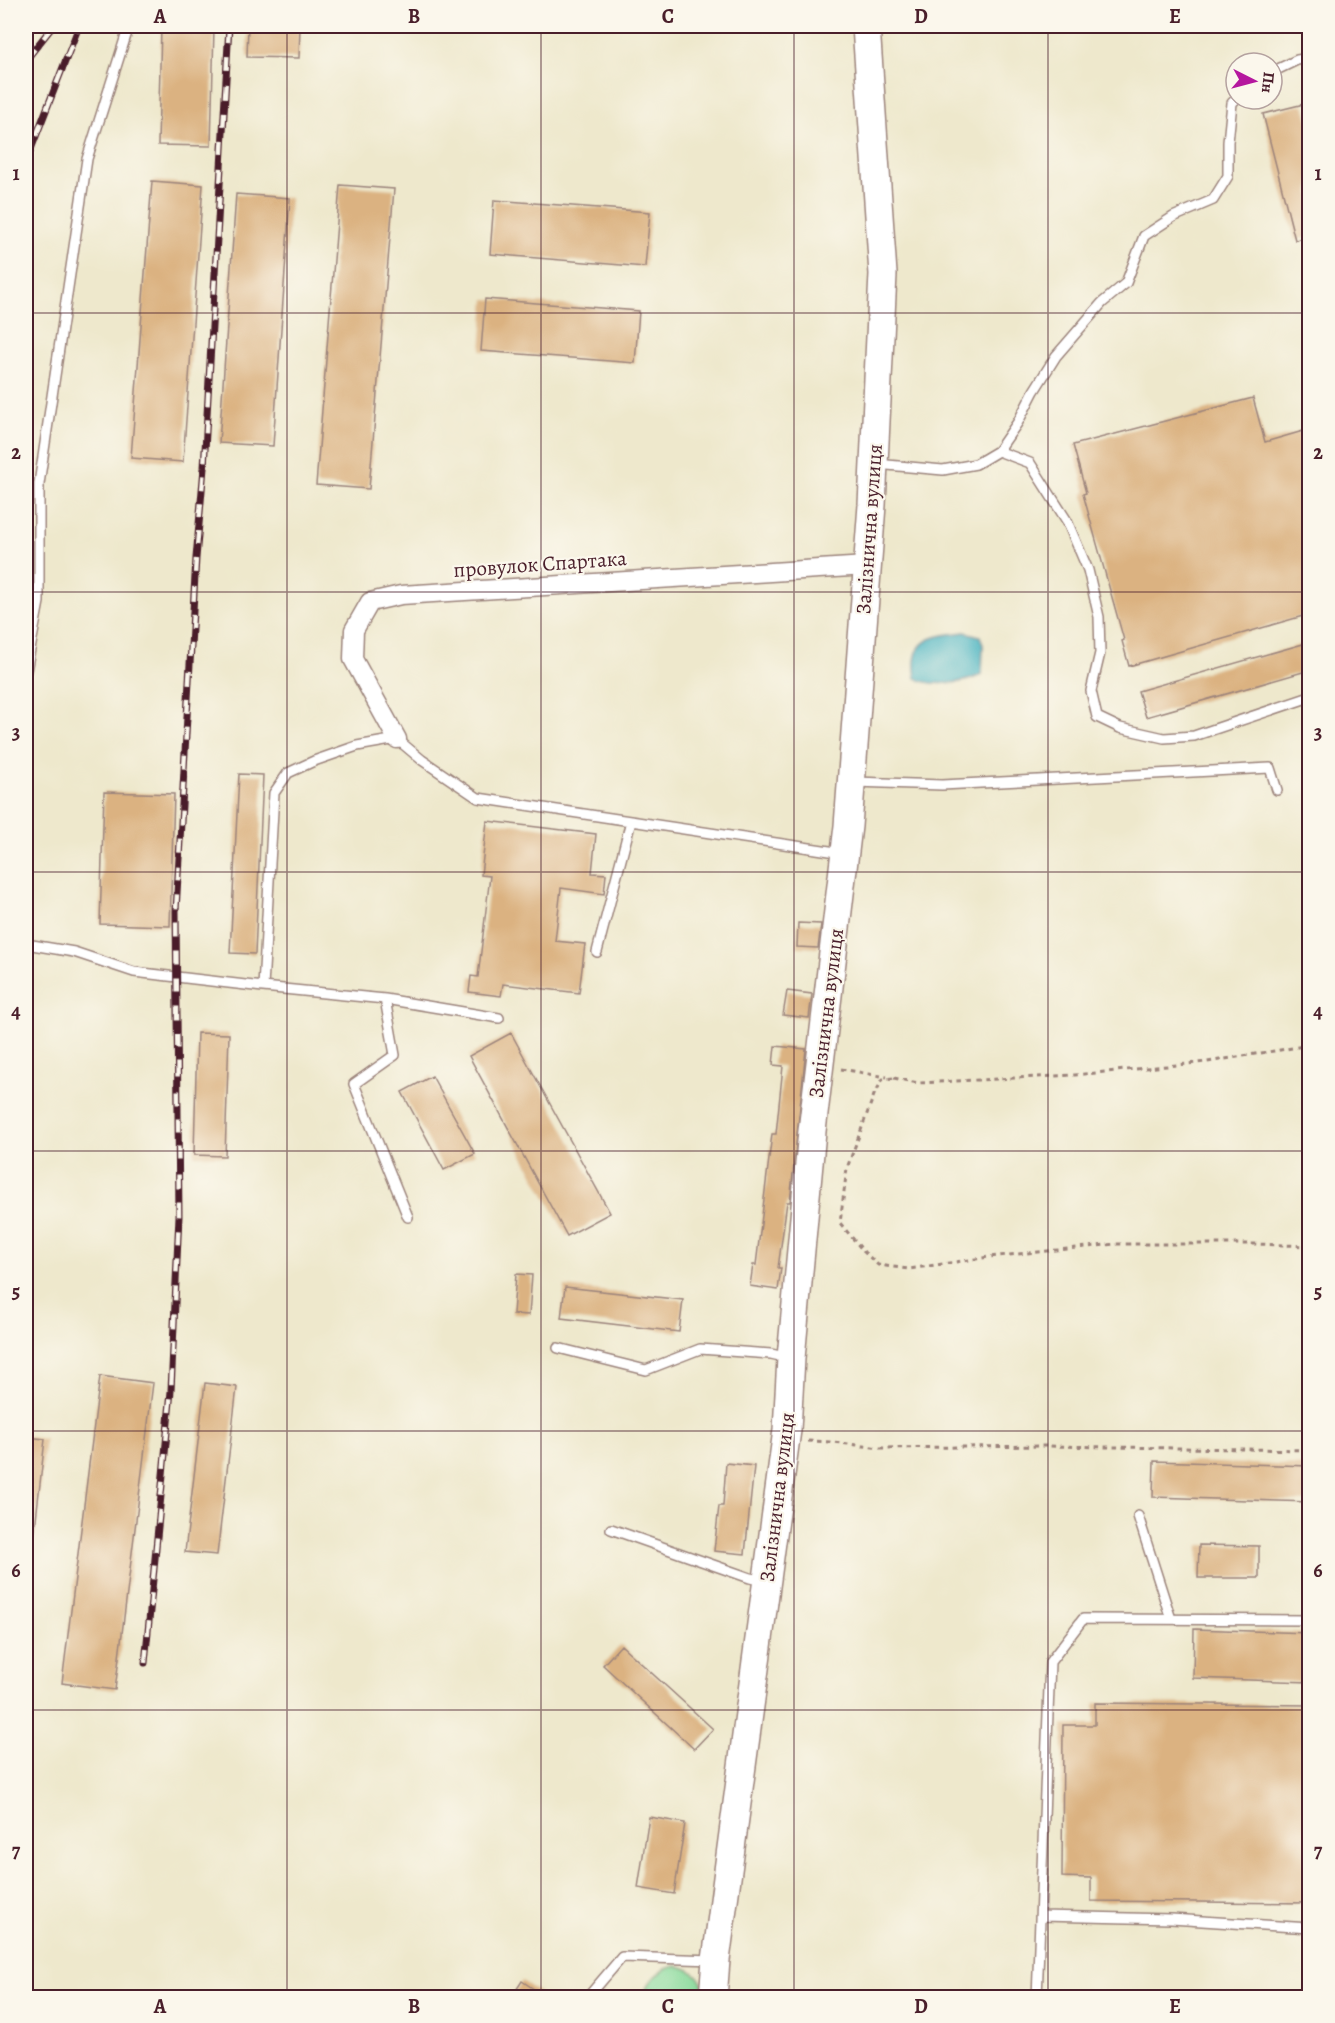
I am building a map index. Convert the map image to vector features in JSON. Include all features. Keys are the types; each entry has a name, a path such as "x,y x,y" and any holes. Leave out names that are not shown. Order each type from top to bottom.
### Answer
{"street":[{"name":"Залізнична вулиця","path":"713,1998 716,1960 787,1430 791,1358 819,1072 845,853 851,782 874,464 883,274 866,26"},
{"name":"провулок Спартака","path":"398,739 353,658 354,630 370,602 401,595 867,566"}],"lane":[{"path":"26,671 39,602 39,484 87,159 129,26"},
{"path":"1284,66 1297,60 1310,58"},
{"path":"874,464 943,470 976,464 998,451 1018,422 1056,356 1102,303 1126,283 1144,236 1173,217 1213,200 1228,176 1231,111"},
{"path":"998,451 1030,463 1068,521 1088,570 1099,617 1100,653 1091,691 1097,717 1120,728 1164,738 1194,736 1310,697"},
{"path":"263,987 274,793 288,773 357,746 398,739 422,760 478,798 845,853"},
{"path":"851,782 942,785 1270,768 1277,790"},
{"path":"597,952 631,821"},
{"path":"26,945 74,952 134,972 385,999 499,1018"},
{"path":"385,999 394,1055 354,1084 408,1217"},
{"path":"558,1348 646,1370 700,1349 771,1354 791,1358"},
{"path":"1138,1516 1147,1550 1171,1619"},
{"path":"610,1529 750,1578 766,1581"},
{"path":"1037,1998 1050,1662 1083,1619 1310,1620"},
{"path":"1041,1916 1171,1919 1310,1928"},
{"path":"587,1998 622,1957 716,1960"}],"path":[{"path":"819,1072 840,1069 918,1083 1075,1075 1207,1062 1310,1046"},
{"path":"893,1078 883,1079 874,1095 847,1168 840,1223 878,1265 909,1269 989,1257 1116,1244 1310,1246"},
{"path":"787,1430 805,1442 833,1442 880,1448 1046,1446 1310,1450"}],"green space":[{"path":"677,1966 694,1972 701,1980 706,1998 641,1998 659,1973"}],"water":[{"path":"965,632 980,636 983,645 982,674 968,680 940,684 916,678 916,654 925,642 942,635"}],"building":[{"path":"248,26 300,26 299,58 247,57"},
{"path":"161,27 214,28 211,146 158,145"},
{"path":"1304,104 1310,127 1310,237 1295,240 1263,114 1284,111 1284,109"},
{"path":"152,181 203,185 183,462 131,458"},
{"path":"340,185 394,189 369,489 316,485"},
{"path":"236,194 290,198 273,446 219,443"},
{"path":"494,200 650,212 645,267 490,254"},
{"path":"485,299 639,311 635,363 481,351"},
{"path":"1253,398 1265,442 1310,429 1310,614 1129,666 1122,641 1124,640 1083,494 1086,493 1073,445"},
{"path":"1310,642 1310,670 1146,717 1138,691"},
{"path":"239,774 263,775 255,954 230,953"},
{"path":"104,792 174,794 170,926 100,924"},
{"path":"487,821 596,834 592,873 606,874 604,894 561,888 555,941 585,944 579,993 503,984 501,996 469,992 471,976 478,977 490,876 481,875"},
{"path":"798,923 821,924 818,948 797,947"},
{"path":"787,991 812,994 809,1018 783,1015"},
{"path":"197,1033 229,1034 225,1156 194,1155"},
{"path":"511,1033 610,1213 567,1236 469,1056"},
{"path":"775,1046 806,1049 790,1202 787,1202 778,1268 781,1268 778,1290 750,1286 753,1265 756,1265 772,1134 776,1134 783,1066 773,1065"},
{"path":"432,1076 475,1154 444,1170 402,1092"},
{"path":"516,1274 532,1275 529,1315 513,1314"},
{"path":"565,1287 683,1300 679,1332 561,1318"},
{"path":"100,1376 153,1383 115,1690 62,1683"},
{"path":"205,1383 237,1387 217,1555 185,1552"},
{"path":"26,1437 45,1439 34,1537 26,1536"},
{"path":"1154,1461 1310,1466 1310,1502 1153,1497"},
{"path":"726,1463 754,1466 745,1554 714,1551 719,1506 723,1506"},
{"path":"1199,1545 1259,1546 1259,1578 1198,1578"},
{"path":"1194,1629 1310,1633 1310,1682 1193,1678"},
{"path":"621,1645 713,1729 694,1749 603,1665"},
{"path":"1095,1703 1310,1705 1310,1903 1091,1901 1091,1878 1062,1877 1063,1725 1095,1725"},
{"path":"649,1817 685,1823 674,1894 638,1888"},
{"path":"522,1981 547,1998 511,1998"}],"railway":[{"path":"26,60 53,26"},
{"path":"26,162 79,26"},
{"path":"145,1663 171,1391 179,1216 176,911 229,26"}]}
